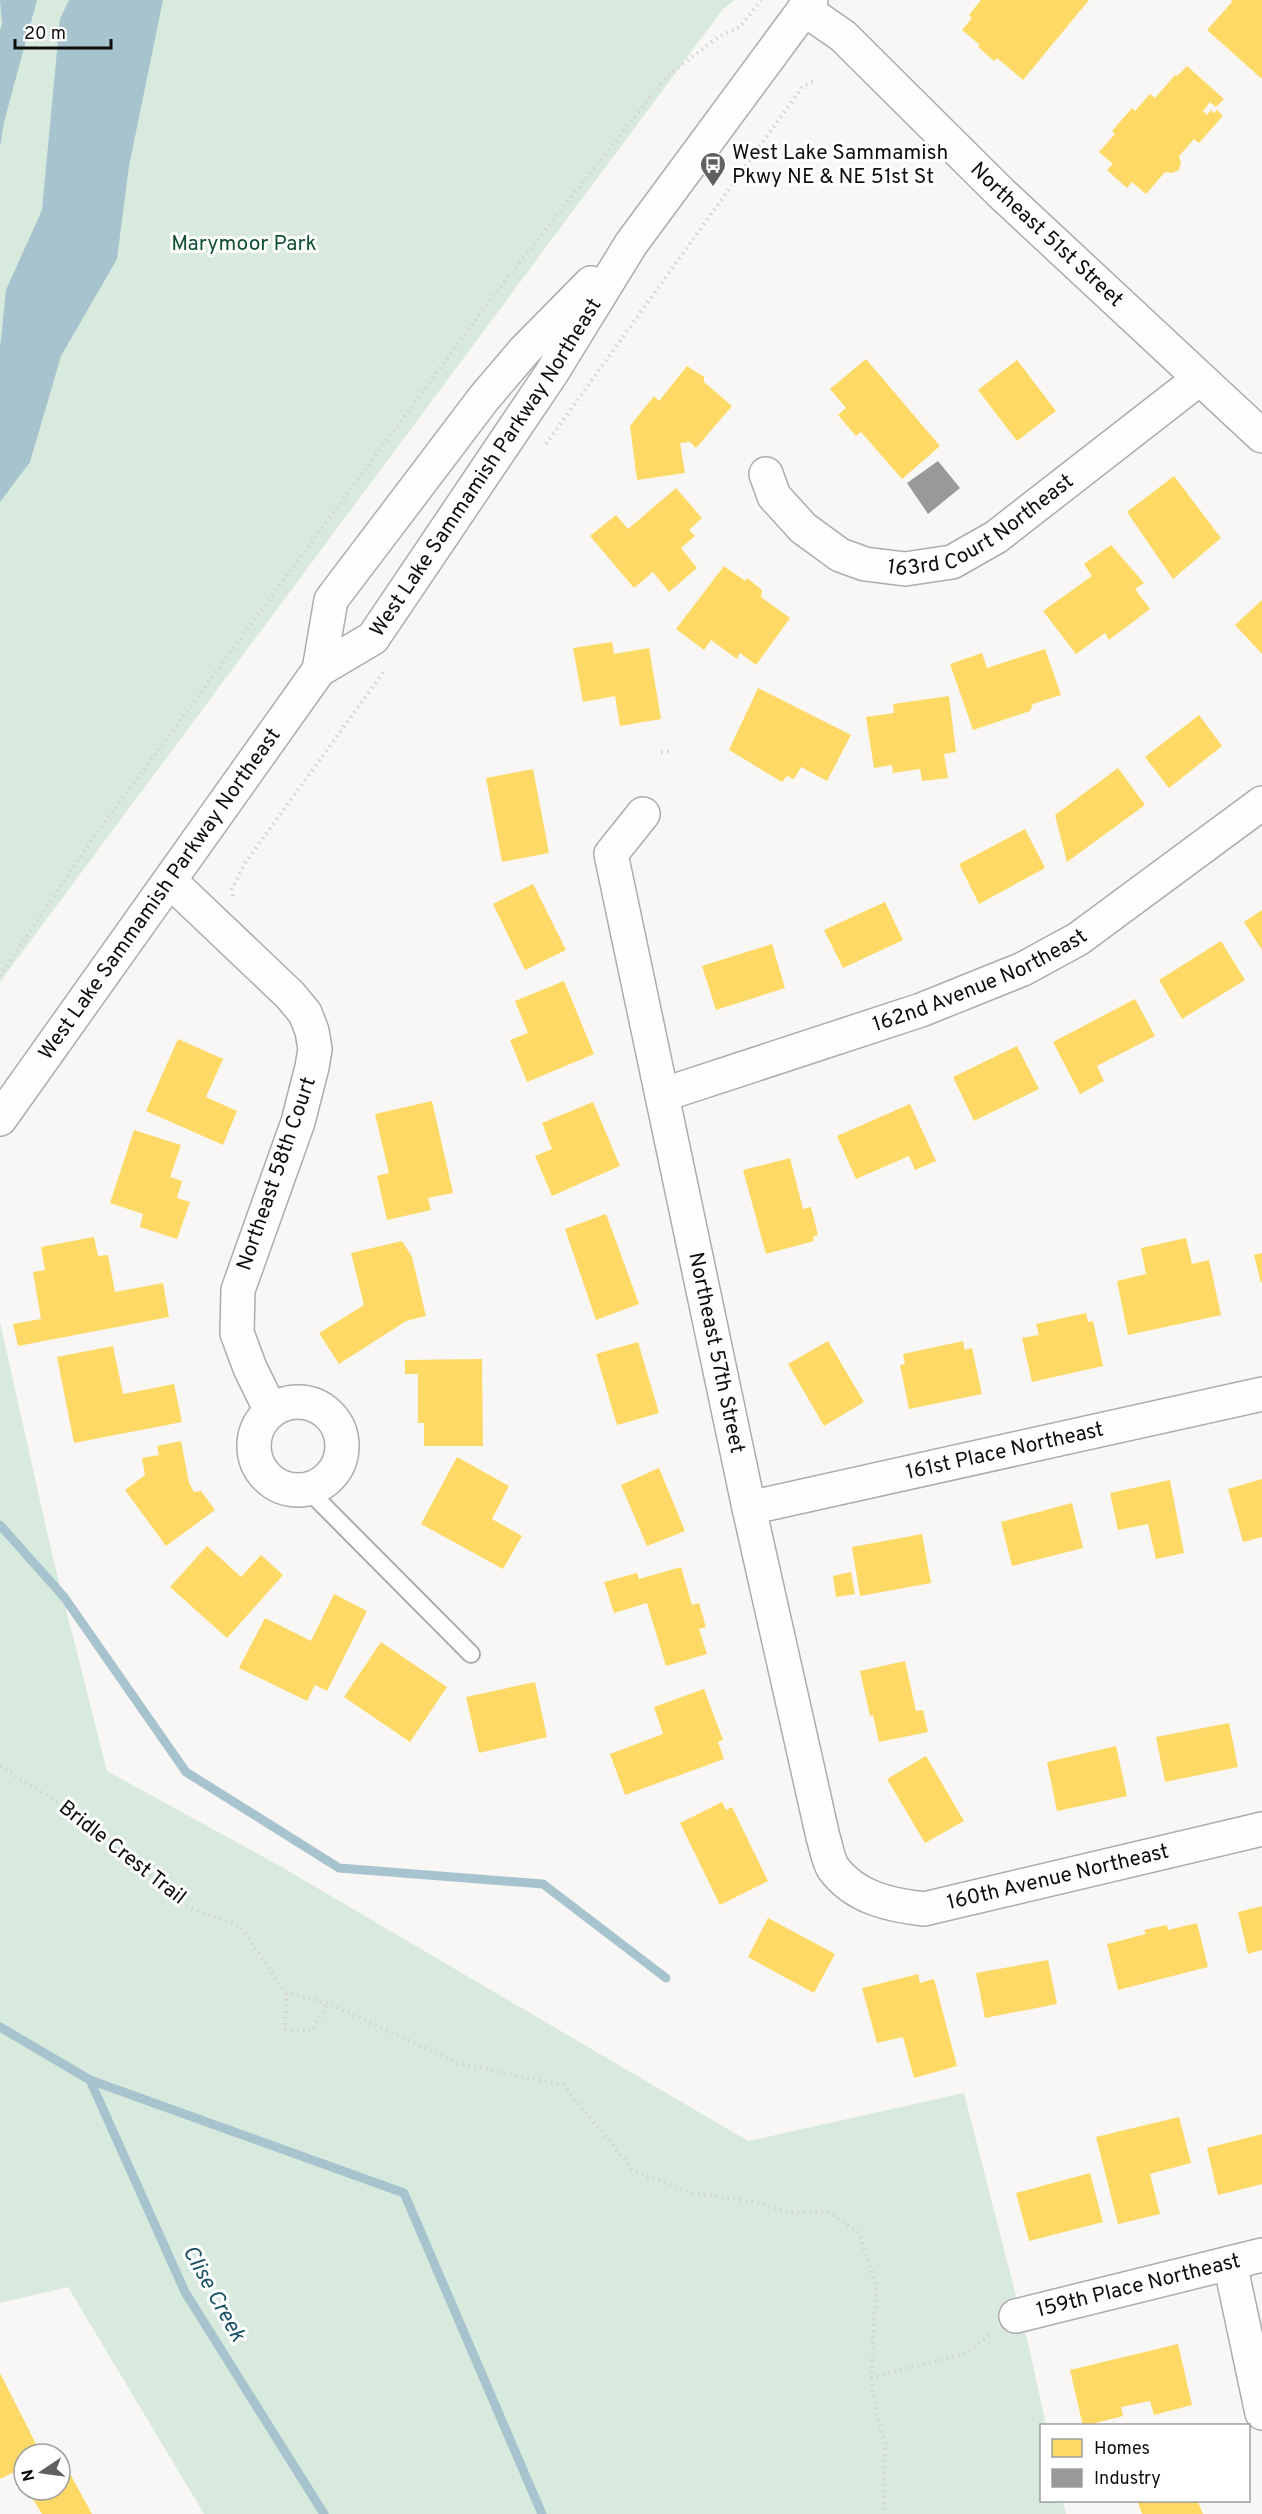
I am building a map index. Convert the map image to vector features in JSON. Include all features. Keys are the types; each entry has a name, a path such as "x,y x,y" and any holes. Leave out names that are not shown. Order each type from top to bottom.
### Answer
{"street":[{"name":"West Lake Sammamish Parkway Northeast","path":"0,1119 319,670 373,638 551,374 631,244 807,4"},
{"name":"Northeast 51st Street","path":"807,4 843,36 1002,193 1262,436"},
{"name":"West Lake Sammamish Parkway Northeast","path":"319,670 331,600 484,398 524,351 631,244"},
{"name":"163rd Court Northeast","path":"766,474 774,496 803,528 840,555 865,564 905,568 952,562 996,537 1199,379"},
{"name":"162nd Avenue Northeast","path":"662,1095 921,1010 1023,969 1078,939 1262,803"},
{"name":"Northeast 57th Street","path":"643,814 611,854 749,1508 823,1837 832,1867 855,1890"},
{"name":"Northeast 58th Court","path":"170,881 290,995 305,1013 312,1031 314,1058 298,1122 238,1290 237,1333 250,1368 271,1411"},
{"name":"161st Place Northeast","path":"749,1508 1262,1394"},
{"path":"292,1401 306,1401 320,1406 339,1427 342,1440 342,1455 336,1469 326,1481 307,1489 297,1491 282,1487 268,1479 258,1467 254,1453 254,1438 258,1425 278,1405 292,1401"},
{"name":"160th Avenue Northeast","path":"855,1890 889,1905 924,1910 1262,1829"},
{"name":"159th Place Northeast","path":"1016,2316 1262,2255"},
{"path":"1230,2263 1262,2413"}],"lane":[{"path":"307,1489 471,1654"}],"path":[{"path":"0,976 88,844 494,295 666,76 718,37 741,27 761,0"},
{"path":"661,752 669,751"},
{"name":"Bridle Crest Trail","path":"0,1766 76,1814 155,1879 180,1904 240,1926 286,1994"},
{"path":"328,2003 311,2031 285,2029 286,1994 328,2003 457,2063 563,2085 634,2171 692,2193 754,2202 792,2212 827,2211 859,2233 876,2285 871,2378 885,2443 883,2514"},
{"path":"871,2378 967,2353 1016,2316"}],"green space":[{"name":"Marymoor Park","path":"0,0 735,0 723,9 0,982"},
{"path":"0,1322 52,1554 107,1771 280,1866 748,2141 964,2093 1029,2347 1046,2424 1040,2424 1040,2502 1063,2502 1066,2514 204,2514 68,2287 0,2303"}],"water":[{"path":"0,0 37,0 4,122 0,147 0,31 2,24"},
{"path":"69,0 163,0 129,166 117,259 61,356 30,462 0,502 0,348 6,290 42,210 60,19"}],"building: Homes":[{"path":"981,0 1089,0 1023,80 997,58 994,61 962,30 972,18 969,15"},
{"path":"1231,0 1262,0 1262,79 1207,30 1232,2"},
{"path":"1187,66 1224,99 1216,107 1210,102 1203,111 1207,115 1211,110 1214,113 1217,110 1223,116 1199,143 1194,139 1179,156 1181,163 1179,170 1172,173 1165,172 1146,194 1132,182 1127,188 1107,170 1113,164 1099,152 1115,134 1112,131 1132,108 1135,111 1150,94 1155,98 1175,75 1177,76"},
{"path":"866,359 940,446 902,479 861,432 856,436 838,415 846,408 830,389"},
{"path":"1017,360 1056,411 1017,441 978,390"},
{"path":"687,366 704,377 704,382 732,406 696,448 690,442 680,443 685,473 637,480 630,426 654,396 659,401"},
{"path":"1174,476 1221,538 1173,579 1127,512"},
{"path":"676,488 702,518 689,530 695,536 681,548 697,568 669,592 653,572 634,588 590,536 616,515 628,529"},
{"path":"1111,545 1144,583 1135,589 1150,609 1109,640 1105,633 1076,654 1043,611 1092,576 1084,564"},
{"path":"724,566 745,581 747,578 762,590 761,597 790,618 756,665 740,653 737,659 711,640 704,650 676,629"},
{"path":"1262,600 1262,654 1235,625"},
{"path":"612,642 614,654 649,648 661,719 620,726 615,696 583,702 573,648"},
{"path":"1045,649 1061,695 1033,704 1030,711 973,730 950,664 982,653 987,668"},
{"path":"758,688 851,735 827,781 801,767 794,779 787,776 782,782 729,750"},
{"path":"949,696 956,752 944,754 948,778 922,781 920,769 893,773 892,765 874,768 866,717 894,713 893,704"},
{"path":"1199,715 1222,746 1169,788 1145,757"},
{"path":"1118,768 1145,805 1067,862 1055,815"},
{"path":"533,769 549,853 502,862 486,778"},
{"path":"1025,829 1045,868 979,904 959,864"},
{"path":"533,884 566,950 525,970 493,904"},
{"path":"885,902 903,940 843,968 824,930"},
{"path":"1262,910 1262,950 1244,922"},
{"path":"1221,941 1245,980 1182,1019 1159,980"},
{"path":"772,944 785,988 716,1010 702,966"},
{"path":"564,981 594,1054 527,1082 510,1040 528,1033 515,1001"},
{"path":"1135,999 1155,1036 1097,1066 1104,1081 1080,1094 1053,1042"},
{"path":"178,1039 223,1059 206,1097 237,1111 223,1145 146,1111"},
{"path":"1017,1046 1039,1089 974,1121 953,1077"},
{"path":"432,1101 453,1193 428,1198 431,1210 387,1220 377,1176 389,1173 375,1114"},
{"path":"593,1102 620,1166 552,1196 535,1156 552,1149 542,1123"},
{"path":"910,1104 936,1161 915,1170 909,1156 856,1179 837,1136"},
{"path":"134,1130 181,1145 170,1177 182,1181 177,1198 190,1202 177,1239 140,1227 143,1214 110,1203"},
{"path":"790,1158 803,1209 811,1207 818,1235 813,1237 814,1241 766,1254 743,1170"},
{"path":"606,1214 639,1304 596,1320 565,1229"},
{"path":"94,1237 98,1256 108,1255 115,1292 163,1283 169,1317 18,1346 13,1324 41,1319 33,1272 45,1270 41,1247"},
{"path":"1186,1238 1192,1264 1209,1260 1221,1315 1128,1335 1117,1281 1146,1274 1141,1248"},
{"path":"402,1241 412,1257 426,1316 406,1321 339,1364 319,1333 364,1305 351,1253"},
{"path":"1262,1253 1262,1282 1261,1283 1254,1255"},
{"path":"1086,1313 1088,1322 1093,1321 1103,1366 1032,1382 1022,1338 1039,1335 1036,1324"},
{"path":"828,1341 864,1402 824,1426 788,1364"},
{"path":"963,1341 965,1350 972,1348 982,1394 909,1409 900,1365 905,1364 903,1354"},
{"path":"638,1342 659,1413 617,1425 596,1354"},
{"path":"113,1346 123,1394 174,1384 182,1422 74,1443 57,1357"},
{"path":"482,1359 483,1446 424,1446 424,1423 418,1423 418,1374 405,1374 405,1360"},
{"path":"181,1441 189,1483 194,1492 201,1491 215,1510 166,1546 125,1490 145,1475 142,1458 159,1455 157,1446"},
{"path":"457,1457 509,1486 492,1519 522,1536 503,1569 421,1524"},
{"path":"659,1468 685,1531 647,1546 621,1485"},
{"path":"1262,1479 1262,1537 1243,1542 1228,1489"},
{"path":"1170,1480 1184,1553 1156,1559 1148,1524 1118,1530 1110,1493"},
{"path":"1072,1503 1083,1548 1012,1566 1001,1522"},
{"path":"922,1534 931,1583 860,1596 852,1547"},
{"path":"207,1546 241,1577 261,1555 283,1575 227,1638 170,1587"},
{"path":"681,1567 692,1605 699,1603 706,1627 699,1629 707,1654 666,1666 647,1603 614,1613 604,1582 637,1573 639,1579"},
{"path":"851,1572 855,1594 836,1597 833,1576"},
{"path":"334,1594 367,1611 327,1691 315,1685 307,1701 239,1668 265,1618 311,1641"},
{"path":"381,1642 447,1687 410,1742 344,1697"},
{"path":"905,1661 916,1711 923,1710 928,1732 879,1742 873,1715 870,1716 860,1671"},
{"path":"535,1682 547,1737 479,1753 466,1697"},
{"path":"704,1689 723,1740 718,1742 724,1759 625,1795 610,1754 663,1734 654,1707"},
{"path":"1229,1723 1238,1767 1165,1782 1156,1737"},
{"path":"1116,1746 1127,1796 1057,1811 1047,1762"},
{"path":"926,1756 964,1821 925,1843 887,1779"},
{"path":"722,1802 726,1810 732,1807 768,1881 720,1905 680,1823"},
{"path":"1262,1906 1262,1950 1248,1954 1238,1912"},
{"path":"768,1918 835,1954 814,1993 748,1957"},
{"path":"1197,1923 1208,1967 1118,1990 1107,1944 1146,1934 1144,1930 1167,1925 1168,1930"},
{"path":"1048,1960 1057,2004 985,2018 976,1973"},
{"path":"918,1974 920,1983 934,1979 957,2066 914,2078 903,2037 877,2043 862,1988"},
{"path":"1179,2117 1191,2163 1150,2174 1160,2214 1118,2224 1096,2137"},
{"path":"1262,2134 1262,2184 1218,2195 1207,2148"},
{"path":"1090,2173 1103,2222 1029,2241 1016,2193"},
{"path":"1178,2344 1192,2405 1154,2415 1150,2401 1121,2407 1123,2416 1083,2424 1070,2370"},
{"path":"0,2373 35,2442 12,2442 12,2473 0,2479"},
{"path":"72,2477 92,2514 42,2514 35,2502 72,2502"},
{"path":"1138,2502 1198,2502 1203,2514 1142,2514"}],"building: Industry":[{"path":"938,461 960,488 928,514 907,483"}],"waterway":[{"path":"0,1525 64,1597 186,1772 339,1868 543,1884 666,1978"},
{"path":"0,2027 90,2080 404,2193 542,2514"},
{"name":"Clise Creek","path":"90,2080 185,2292 324,2514"}],"place":[{"name":"West Lake Sammamish Pkwy NE & NE 51st St","path":"713,188"}]}
